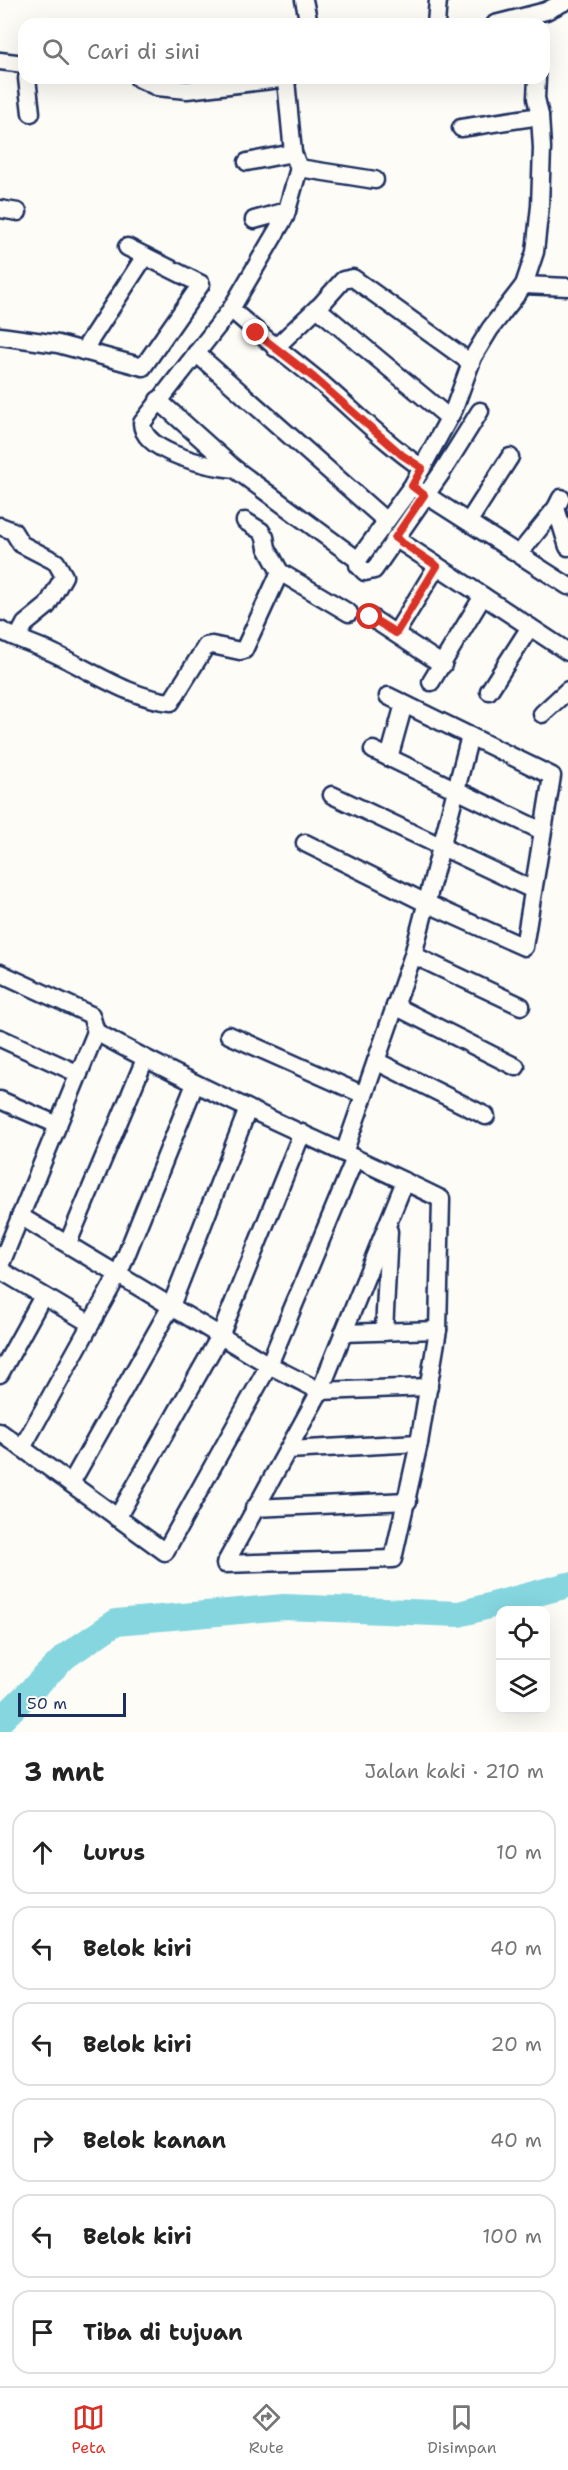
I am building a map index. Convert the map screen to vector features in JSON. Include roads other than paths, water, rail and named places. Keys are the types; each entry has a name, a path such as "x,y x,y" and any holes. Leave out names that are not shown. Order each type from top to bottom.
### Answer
{"street":[{"path":"304,0 308,18"},
{"path":"436,18 438,0"},
{"path":"545,18 568,0"},
{"path":"0,61 18,63"},
{"path":"28,84 31,113"},
{"path":"151,84 157,87 187,90 229,84"},
{"path":"235,469 202,464 171,453 148,439 143,432 142,422 231,309 286,211 296,160 288,84"},
{"path":"480,411 442,472 418,491 386,521 358,560 358,565 365,572 374,570 395,538 418,491 422,468 454,409 471,363 490,329 524,285 535,252 540,206 542,148 540,116 536,98 537,84"},
{"path":"461,128 540,116"},
{"path":"247,162 296,160 375,180"},
{"path":"0,209 18,212"},
{"path":"254,220 286,211"},
{"path":"0,336 58,344 143,367 201,284 127,247"},
{"path":"83,351 146,256"},
{"path":"275,348 318,308 343,280 353,278 471,363"},
{"path":"524,285 568,287"},
{"path":"318,308 448,417"},
{"path":"231,309 402,455 422,468"},
{"path":"196,353 386,521"},
{"path":"158,400 235,469 358,560"},
{"path":"469,521 510,457"},
{"path":"418,491 469,521 568,586"},
{"path":"519,554 558,503 568,547"},
{"path":"245,521 266,537 267,548 280,572 349,613"},
{"path":"0,526 13,531 21,544 56,562 64,576 47,606 25,624 18,637"},
{"path":"395,538 568,652"},
{"path":"396,633 437,566"},
{"path":"0,630 140,694 159,701 171,702 206,646 244,650 280,572"},
{"path":"431,682 483,596"},
{"path":"370,617 443,665"},
{"path":"489,691 530,627"},
{"path":"542,714 568,690"},
{"path":"305,843 426,903 524,947 552,776 388,696"},
{"path":"389,758 404,704"},
{"path":"0,1432 165,1552 270,1365 350,1155 364,1095 412,955 470,736"},
{"path":"373,750 542,831"},
{"path":"332,795 533,890"},
{"path":"412,955 521,1006"},
{"path":"0,974 91,1015 96,1032 0,1268 91,1324"},
{"path":"395,1006 516,1066"},
{"path":"96,1032 195,1084 350,1155 405,1181 441,1199 438,1330 408,1501 393,1559 225,1564 320,1391 405,1181"},
{"path":"229,1035 364,1095"},
{"path":"0,1038 79,1074"},
{"path":"68,1243 145,1059"},
{"path":"376,1061 486,1116"},
{"path":"22,1448 118,1273 195,1084"},
{"path":"2,1106 58,1125"},
{"path":"71,1483 171,1306 248,1109"},
{"path":"117,1518 220,1336 302,1133"},
{"path":"20,1216 220,1336 320,1391 429,1387"},
{"path":"384,1332 390,1216"},
{"path":"0,1374 43,1296"},
{"path":"343,1333 438,1330"},
{"path":"288,1450 419,1443"},
{"path":"254,1508 408,1501"}],"waterway":[{"path":"0,1721 66,1656 116,1622 284,1607 459,1614 568,1585"}]}
